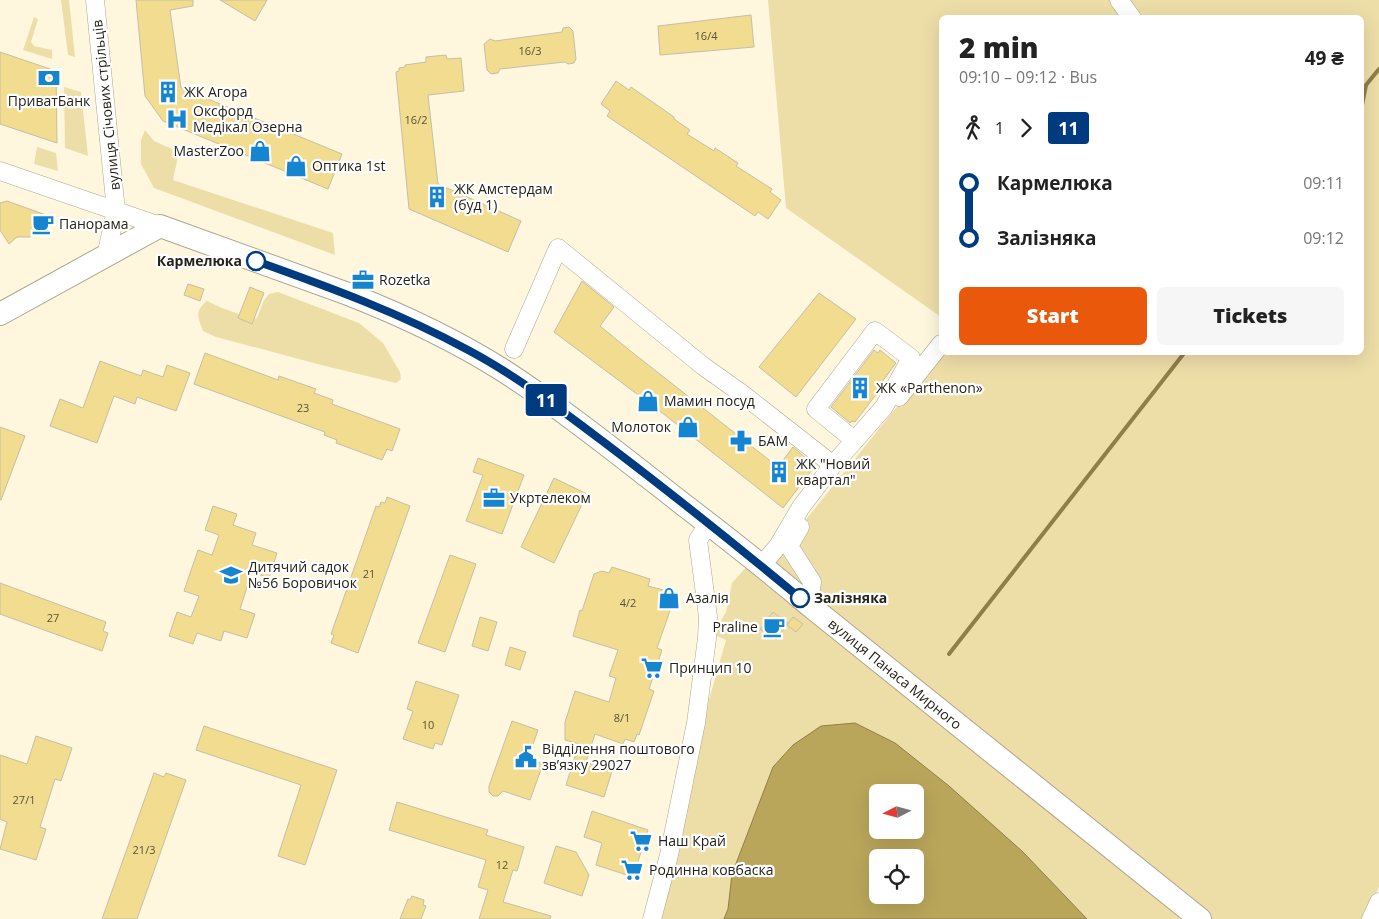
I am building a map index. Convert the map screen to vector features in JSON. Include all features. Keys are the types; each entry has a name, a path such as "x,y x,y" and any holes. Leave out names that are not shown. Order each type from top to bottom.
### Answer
{"main road":[{"path":"0,314 160,226"},
{"name":"вулиця Панаса Мирного","path":"160,226 377,305 439,334 504,371 557,407 709,523 1200,919"}],"street":[{"name":"вулиця Січових стрільців","path":"95,0 116,211 106,256"},
{"path":"1119,0 1130,15"},
{"path":"0,171 160,226"},
{"path":"514,349 558,248 703,366 741,393 833,465"},
{"path":"761,566 778,546 801,508 833,465 884,407 911,358 876,331 816,409 854,440"},
{"path":"803,600 811,589 812,582 790,546 797,531 939,347"},
{"path":"652,919 669,855 696,724 708,617 698,540 709,523"},
{"path":"1371,919 1379,902"}],"shaded area":[{"path":"61,0 69,0 75,57 68,55"},
{"path":"768,0 1379,0 1379,887 1365,919 1209,919 770,564 939,354 1364,355 1364,15 939,15 939,316 786,208"},
{"path":"34,17 38,19 31,42 34,46 52,50 52,59 23,50"},
{"path":"64,87 81,92 88,156 65,148"},
{"path":"145,130 154,141 179,152 173,180 333,233 335,255 154,188 141,164 141,140"},
{"path":"37,147 56,153 58,171 34,164"},
{"path":"278,292 359,323 383,343 400,372 401,379 396,383 325,366 216,337 203,331 198,314 200,308 207,301 253,319 257,318 264,300 269,294"},
{"path":"748,565 1189,919 658,919 702,724 726,640 713,634 726,612 732,583"},
{"path":"855,723 895,743 949,786 1023,852 1087,919 724,919 728,909 732,874 773,767 793,745 821,726"}],"building":[{"name":"ЖК Агора","path":"136,0 193,0 193,6 170,10 181,88 342,154 328,189 163,121 145,96"},
{"path":"220,0 267,0 255,21"},
{"path":"751,15 754,47 660,55 658,26"},
{"path":"569,27 573,31 576,59 574,63 568,64 565,62 500,69 498,73 491,74 487,70 484,44 490,39 495,41 562,32 563,28"},
{"path":"0,52 56,71 57,143 0,124"},
{"path":"446,55 447,59 461,58 464,91 428,95 438,184 521,221 508,252 409,209 396,72 399,71 399,68 405,67 405,65 426,62 426,57"},
{"path":"616,81 629,90 631,87 690,130 687,134 714,151 715,148 738,163 736,166 772,189 770,192 781,200 768,219 758,212 755,216 607,116 610,111 601,104"},
{"path":"7,201 46,215 48,224 30,237 17,237 9,244 0,230 0,203"},
{"path":"582,281 614,307 600,326 628,349 778,467 793,447 815,466 783,508 665,415 554,332"},
{"path":"188,284 204,289 200,301 184,295"},
{"path":"250,287 264,293 252,324 238,318"},
{"path":"819,293 856,319 796,397 759,367"},
{"name":"ЖК «Parthenon»","path":"874,350 878,353 880,350 896,363 876,390 878,392 855,422 852,421 850,423 831,407"},
{"path":"205,353 278,380 279,376 316,389 314,393 333,400 332,404 400,429 392,451 387,449 382,460 336,443 337,440 324,435 325,432 194,384"},
{"path":"100,361 141,376 143,370 163,377 167,365 190,373 176,411 137,397 135,404 114,396 97,443 50,426 60,399 83,408"},
{"path":"0,427 25,436 1,500 0,500"},
{"path":"478,458 524,475 502,534 466,521 483,475 473,472"},
{"path":"554,478 587,494 554,563 521,547"},
{"path":"387,497 410,506 358,653 331,643 334,635 331,634 376,506 379,507 381,502 385,503"},
{"path":"213,506 237,514 233,525 256,533 252,545 277,553 269,578 252,572 240,609 255,614 247,638 224,631 221,641 197,633 193,644 169,636 177,612 191,617 199,596 184,591 198,550 212,555 219,535 205,530"},
{"path":"450,555 476,564 445,652 418,643"},
{"path":"612,567 650,579 648,586 671,592 674,599 657,648 662,650 649,689 654,691 639,735 637,734 634,742 625,739 623,744 595,734 586,762 612,771 604,797 566,785 579,744 565,740 565,722 575,691 609,702 616,678 609,676 618,650 573,636 580,610 582,611 594,574 602,571 609,573"},
{"path":"0,583 106,622 103,631 108,633 102,651 0,614"},
{"name":"Praline","path":"773,612 788,623 776,640 760,629"},
{"path":"480,617 497,622 488,651 472,646"},
{"path":"793,617 803,624 796,632 787,625"},
{"path":"510,647 526,652 520,670 505,665"},
{"path":"416,681 459,695 442,745 435,743 433,749 403,739 413,711 407,709"},
{"path":"512,721 538,730 528,759 543,764 530,800 503,791 498,796 493,796 489,792 489,786"},
{"path":"204,726 337,770 305,865 278,856 301,785 196,750"},
{"path":"36,736 72,748 61,781 55,779 40,827 46,829 36,860 0,849 7,822 0,819 0,755 27,764"},
{"path":"154,773 164,777 166,773 186,780 137,919 102,919"},
{"path":"397,802 488,830 486,835 524,847 517,871 513,870 503,902 551,916 550,919 479,919 488,890 478,887 486,860 389,830"},
{"path":"592,811 648,830 633,877 596,865 602,843 584,837"},
{"path":"556,846 576,852 589,875 582,896 544,883"},
{"path":"412,896 424,900 423,905 426,906 421,919 400,919 408,899 410,900"}],"waterway":[{"path":"1364,95 1366,85 1379,69"},
{"path":"949,654 1183,355"}],"bus line":[{"name":"11","path":"256,261 377,305 439,334 504,371 557,407 647,475 800,598"}],"place":[{"name":"ПриватБанк","path":"49,78"},
{"name":"ЖК Агора","path":"168,92"},
{"name":"Оксфорд Медікал Озерна","path":"177,119"},
{"name":"MasterZoo","path":"260,151"},
{"name":"Оптика 1st","path":"296,166"},
{"name":"ЖК Амстердам (буд 1)","path":"437,197"},
{"name":"Панорама","path":"43,224"},
{"name":"Кармелюка","path":"256,261"},
{"name":"Rozetka","path":"363,280"},
{"name":"ЖК «Parthenon»","path":"860,388"},
{"name":"Мамин посуд","path":"648,401"},
{"name":"Молоток","path":"688,427"},
{"name":"БАМ","path":"741,441"},
{"name":"ЖК \"Новий квартал\"","path":"779,472"},
{"name":"Укртелеком","path":"494,498"},
{"name":"Дитячий садок №56 Боровичок","path":"231,575"},
{"name":"Азалія","path":"669,598"},
{"name":"Залізняка","path":"800,598"},
{"name":"Praline","path":"774,627"},
{"name":"Принцип 10","path":"652,668"},
{"name":"Відділення поштового зв’язку 29027","path":"526,757"},
{"name":"Наш Край","path":"641,841"},
{"name":"Родинна ковбаска","path":"632,870"}]}
